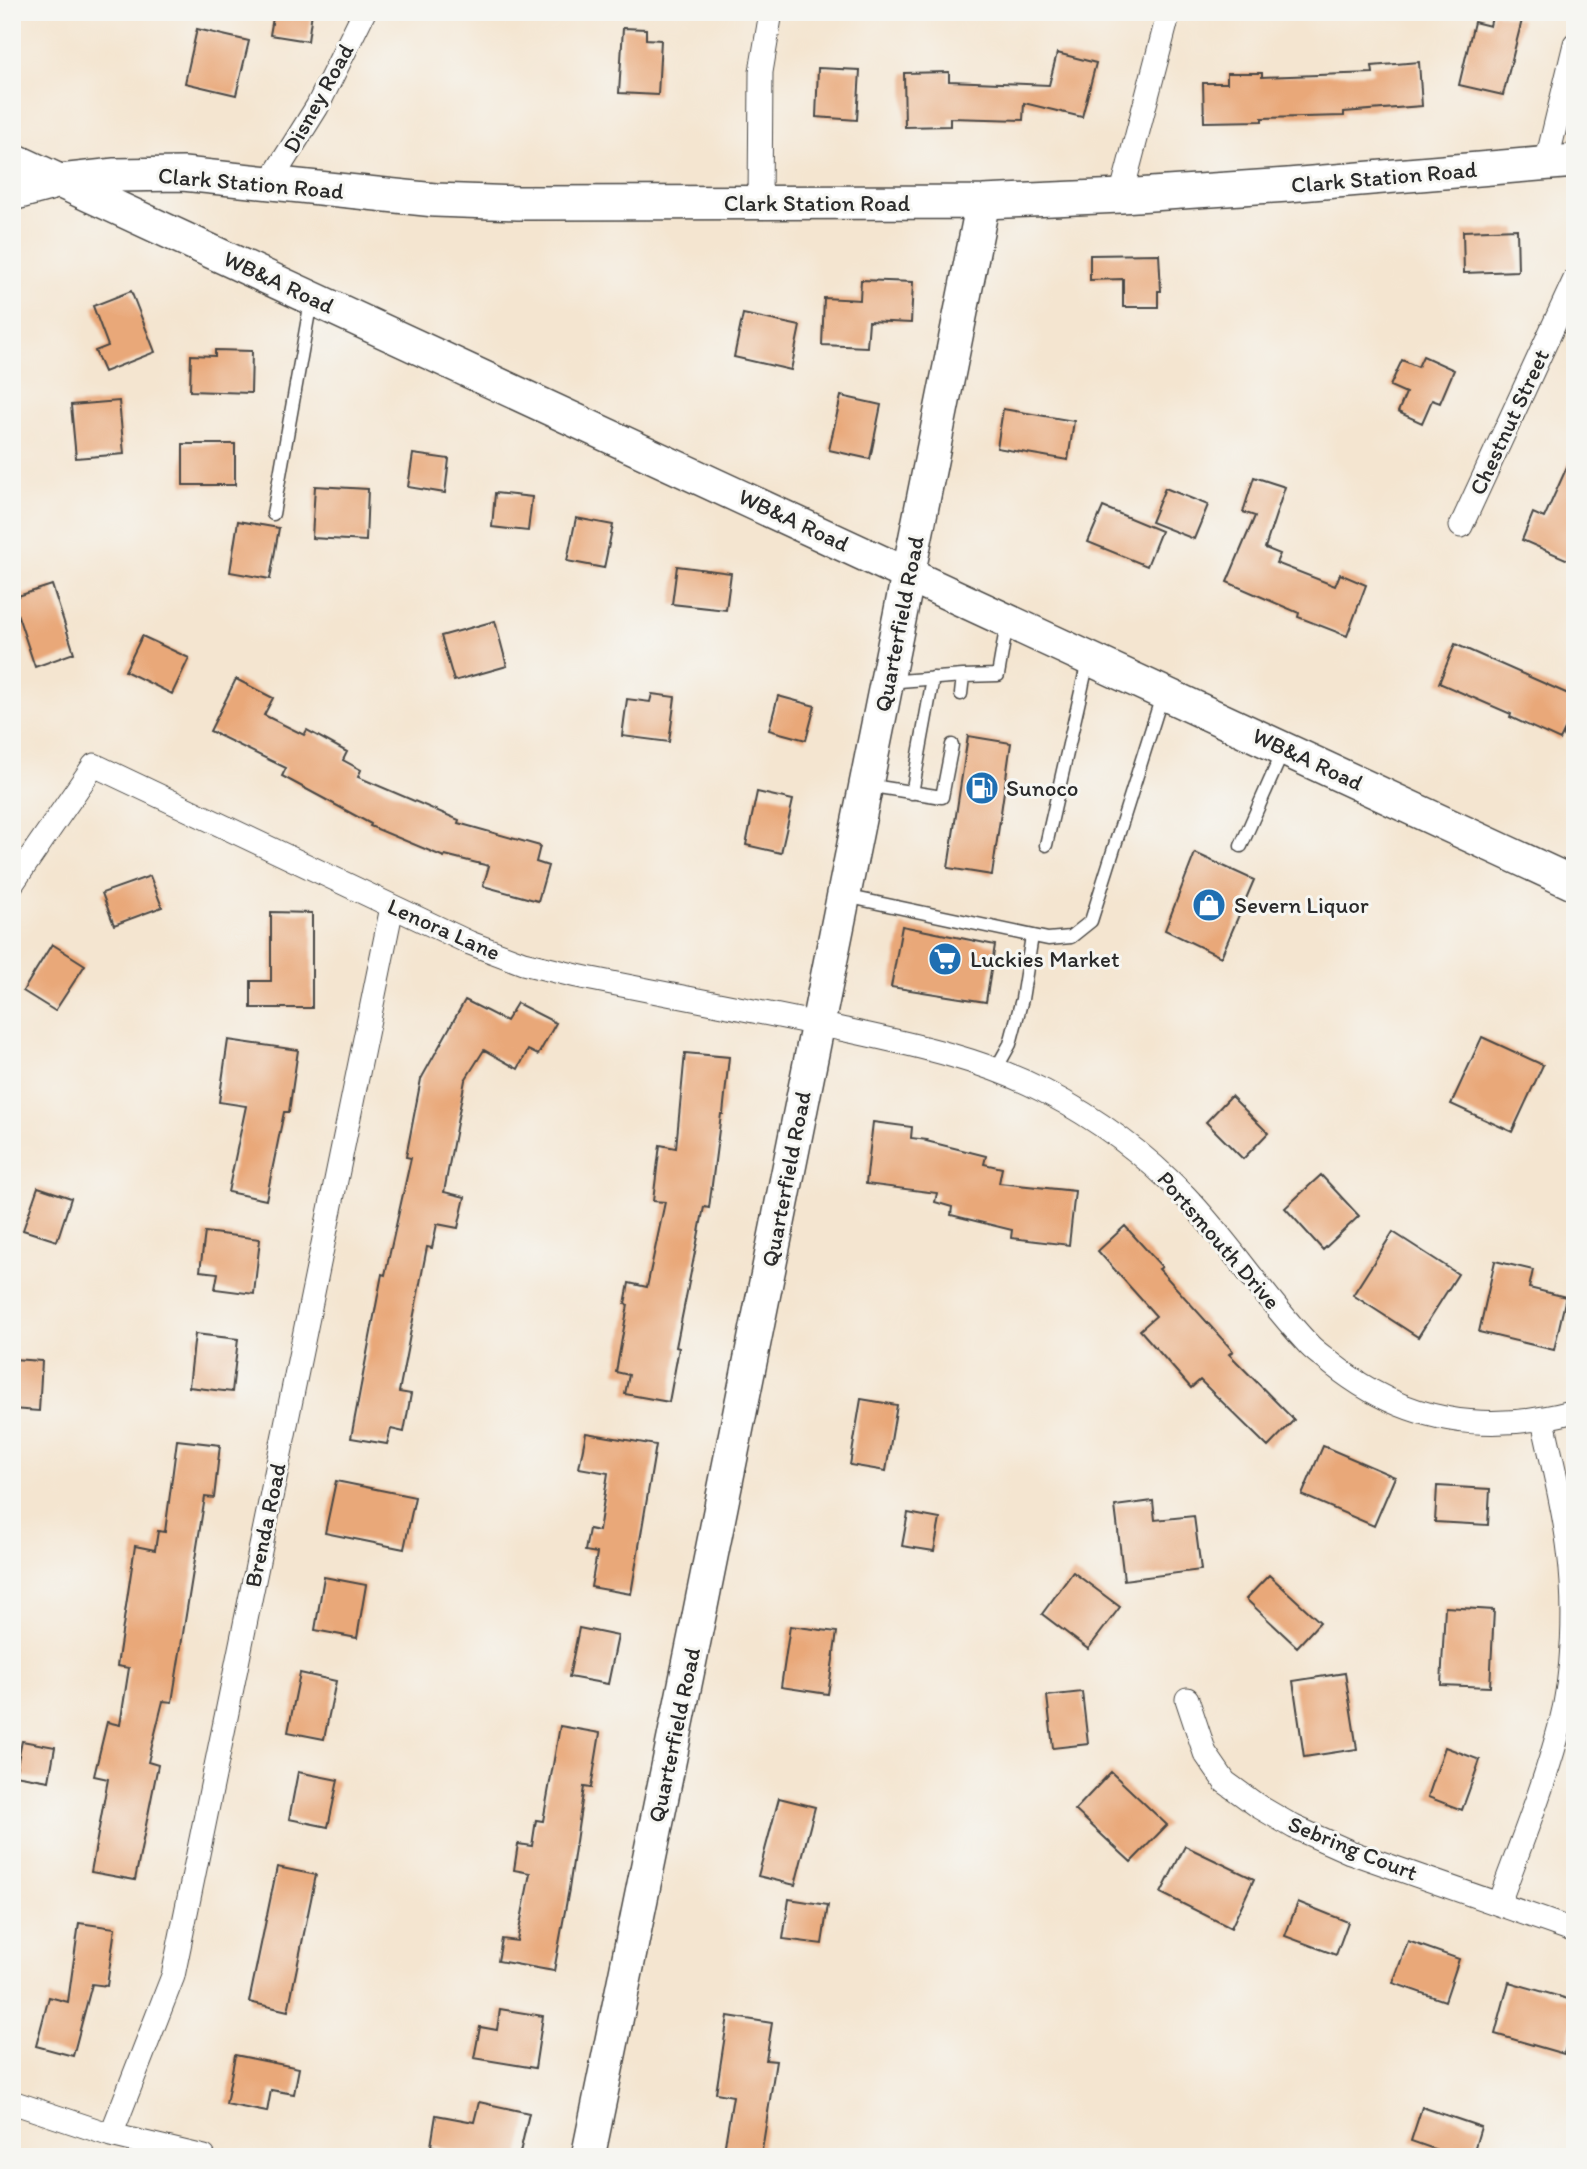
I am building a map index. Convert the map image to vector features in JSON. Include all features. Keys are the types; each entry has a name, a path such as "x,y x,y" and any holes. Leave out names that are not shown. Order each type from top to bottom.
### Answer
{"street":[{"name":"Disney Road","path":"270,182 317,107 364,12"},
{"path":"760,203 761,72 771,12"},
{"path":"1121,196 1169,12"},
{"path":"1560,162 1575,44"},
{"name":"WB&A Road","path":"12,159 1575,884"},
{"name":"Clark Station Road","path":"12,194 60,181 150,174 207,176 435,200 518,203 983,202 1288,185 1560,162"},
{"name":"Quarterfield Road","path":"588,2157 983,202"},
{"name":"Chestnut Street","path":"1461,526 1575,279"},
{"name":"Lenora Lane","path":"12,884 94,765 392,907 470,943 523,963 817,1024"},
{"name":"Brenda Road","path":"111,2135 173,1976 392,907"},
{"name":"Portsmouth Drive","path":"817,1024 945,1053 996,1069 1082,1112 1122,1139 1186,1197 1311,1347 1346,1376 1384,1399 1421,1413 1458,1421 1505,1423 1543,1420 1575,1412"},
{"path":"1499,1903 1561,1724 1570,1667 1573,1608 1569,1550 1543,1420"},
{"name":"Sebring Court","path":"1188,1699 1205,1754 1225,1782 1258,1806 1294,1827 1350,1852 1575,1931"},
{"path":"12,2102 111,2135 204,2157"}],"lane":[{"path":"273,514 312,297"},
{"path":"887,681 998,675 1007,619"},
{"path":"1046,845 1089,657"},
{"path":"961,694 963,676"},
{"path":"912,793 933,678"},
{"path":"843,896 1048,939 1071,937 1091,921 1164,692"},
{"path":"866,785 942,797 952,745"},
{"path":"1241,846 1284,748"},
{"path":"996,1069 1010,1044 1022,999 1032,936"}],"building":[{"path":"274,12 312,12 308,41 270,35"},
{"path":"1493,12 1522,20 1503,95 1459,85 1474,22 1490,26"},
{"path":"623,28 646,29 646,39 661,40 658,95 619,93"},
{"path":"197,29 249,41 236,95 185,83"},
{"path":"1057,53 1096,63 1082,117 1024,103 1023,120 950,118 950,126 905,127 904,73 949,72 949,81 1049,85"},
{"path":"1419,62 1422,106 1344,112 1344,116 1204,122 1203,83 1227,83 1227,73 1262,73 1262,77 1373,73 1372,66"},
{"path":"818,68 860,70 857,120 816,117"},
{"path":"1517,229 1518,271 1464,273 1463,231"},
{"path":"1159,254 1161,291 1158,291 1158,307 1123,307 1123,279 1090,280 1090,255"},
{"path":"861,280 913,282 911,323 869,321 867,347 822,345 824,298 860,300"},
{"path":"131,291 155,352 104,372 95,351 108,346 93,306"},
{"path":"743,314 800,326 791,370 734,357"},
{"path":"215,350 252,351 251,393 190,391 191,355 215,356"},
{"path":"1423,356 1454,370 1440,403 1432,400 1422,423 1398,412 1406,393 1390,386 1402,360 1418,367"},
{"path":"841,396 881,405 870,459 829,450"},
{"path":"119,401 124,454 76,458 71,405"},
{"path":"1003,409 1074,421 1068,460 997,448"},
{"path":"183,444 235,444 235,485 183,485"},
{"path":"1575,449 1575,563 1522,540 1533,513 1544,518"},
{"path":"413,454 449,459 445,493 408,487"},
{"path":"1254,477 1285,487 1265,548 1280,554 1276,563 1335,586 1340,574 1366,585 1347,636 1298,617 1299,613 1227,582 1255,516 1243,512"},
{"path":"315,486 368,489 366,541 312,538"},
{"path":"1165,488 1208,505 1194,539 1151,522"},
{"path":"495,493 532,497 528,531 492,527"},
{"path":"1103,507 1161,531 1147,566 1088,542"},
{"path":"576,518 613,525 604,568 567,561"},
{"path":"238,521 279,528 270,579 230,572"},
{"path":"677,566 731,573 726,610 672,604"},
{"path":"52,585 74,653 35,667 12,598"},
{"path":"495,621 507,666 454,681 441,636"},
{"path":"142,636 189,658 172,694 125,671"},
{"path":"1455,644 1575,697 1575,709 1560,740 1510,717 1511,714 1439,683"},
{"path":"236,679 273,698 264,715 304,735 307,730 347,752 343,760 361,770 358,777 459,820 458,823 540,846 536,862 548,866 538,901 483,886 489,866 445,855 444,857 370,826 371,824 282,776 286,768 210,731"},
{"path":"652,694 675,697 669,742 622,736 627,699 650,702"},
{"path":"778,696 815,706 806,740 769,730"},
{"path":"968,736 1011,743 992,875 948,868"},
{"path":"757,792 793,800 781,853 746,845"},
{"name":"Severn Liquor","path":"1195,853 1254,880 1221,957 1165,930"},
{"path":"150,876 162,907 114,925 102,893"},
{"path":"271,912 312,913 312,1008 251,1008 251,981 271,981"},
{"name":"Luckies Market","path":"902,926 995,945 986,1002 891,987"},
{"path":"52,944 85,965 55,1011 23,991"},
{"path":"465,1000 506,1021 517,1003 556,1023 538,1055 528,1050 518,1069 484,1050 465,1080 444,1192 465,1197 458,1228 437,1224 432,1248 427,1247 399,1392 411,1394 404,1432 391,1429 387,1444 351,1438 382,1274 385,1275 411,1158 406,1157 421,1079"},
{"path":"1482,1037 1543,1065 1512,1132 1451,1104"},
{"path":"228,1040 298,1050 289,1112 284,1112 266,1200 228,1192 246,1106 219,1102"},
{"path":"685,1053 729,1057 709,1208 704,1207 676,1347 679,1348 669,1402 625,1394 629,1375 616,1372 628,1305 625,1304 629,1283 647,1287 665,1202 653,1201 660,1145 676,1148"},
{"path":"1231,1096 1268,1133 1243,1159 1206,1122"},
{"path":"873,1122 912,1127 911,1138 986,1156 984,1164 1002,1168 999,1183 1075,1191 1069,1245 1011,1238 1012,1230 951,1215 952,1207 935,1202 937,1193 866,1184"},
{"path":"1321,1175 1359,1216 1323,1250 1285,1208"},
{"path":"38,1187 71,1198 57,1241 23,1230"},
{"path":"1125,1226 1162,1267 1159,1269 1233,1351 1229,1354 1294,1420 1268,1447 1200,1380 1191,1388 1140,1330 1156,1316 1098,1251"},
{"path":"205,1232 260,1239 254,1294 215,1289 218,1273 200,1271"},
{"path":"1393,1232 1458,1274 1418,1337 1353,1295"},
{"path":"1495,1261 1533,1270 1529,1288 1566,1297 1554,1350 1479,1332"},
{"path":"195,1334 238,1339 232,1392 189,1387"},
{"path":"12,1359 42,1361 39,1411 12,1409"},
{"path":"861,1399 897,1405 886,1471 850,1465"},
{"path":"586,1433 656,1445 631,1594 591,1587 597,1553 585,1551 589,1529 599,1531 608,1473 579,1468"},
{"path":"177,1440 220,1445 214,1498 205,1497 172,1702 163,1701 148,1762 158,1765 135,1880 91,1872 108,1779 94,1776 107,1722 120,1725 129,1668 117,1666 135,1546 155,1550 158,1531 165,1532"},
{"path":"1323,1446 1395,1477 1374,1526 1302,1495"},
{"path":"336,1481 415,1497 404,1549 325,1533"},
{"path":"1437,1486 1490,1489 1488,1525 1435,1522"},
{"path":"1153,1501 1155,1520 1194,1516 1201,1570 1124,1580 1115,1506"},
{"path":"908,1513 940,1519 934,1551 902,1546"},
{"path":"1073,1572 1120,1607 1088,1649 1042,1614"},
{"path":"1269,1575 1320,1622 1297,1647 1246,1599"},
{"path":"324,1577 366,1585 357,1638 315,1630"},
{"path":"1445,1607 1494,1610 1490,1687 1441,1685"},
{"path":"790,1626 837,1632 828,1694 781,1687"},
{"path":"579,1628 618,1636 608,1684 569,1677"},
{"path":"300,1673 336,1681 324,1739 288,1732"},
{"path":"1345,1673 1357,1749 1304,1757 1293,1681"},
{"path":"1082,1692 1088,1744 1053,1748 1047,1696"},
{"path":"560,1726 600,1733 591,1788 584,1787 554,1971 498,1961 502,1939 517,1941 530,1873 514,1870 518,1844 532,1846 536,1820 543,1821"},
{"path":"22,1741 55,1747 49,1781 15,1775"},
{"path":"1445,1747 1480,1760 1462,1810 1428,1797"},
{"path":"298,1772 338,1780 328,1827 289,1819"},
{"path":"1111,1772 1167,1825 1131,1862 1075,1810"},
{"path":"779,1798 815,1807 795,1885 758,1876"},
{"path":"1185,1846 1254,1879 1231,1928 1161,1893"},
{"path":"277,1867 316,1875 288,2011 249,2002"},
{"path":"789,1899 828,1905 822,1944 783,1939"},
{"path":"1298,1902 1348,1922 1336,1955 1285,1936"},
{"path":"79,1923 115,1928 107,1986 92,1984 73,2056 36,2046 49,1997 68,2002"},
{"path":"1408,1941 1459,1959 1445,2001 1393,1983"},
{"path":"1509,1982 1575,2001 1575,2017 1564,2054 1495,2034"},
{"path":"500,2009 543,2016 535,2068 474,2058 480,2027 497,2030"},
{"path":"728,2016 772,2023 766,2060 776,2061 761,2157 723,2157 733,2096 716,2093"},
{"path":"235,2055 299,2068 294,2094 271,2090 267,2112 226,2104"},
{"path":"479,2102 529,2113 519,2157 467,2157 467,2153 431,2146 436,2115 474,2122"},
{"path":"1422,2107 1481,2127 1472,2157 1457,2157 1411,2141"}],"place":[{"name":"Sunoco","path":"982,788"},
{"name":"Severn Liquor","path":"1209,905"},
{"name":"Luckies Market","path":"945,959"}]}
